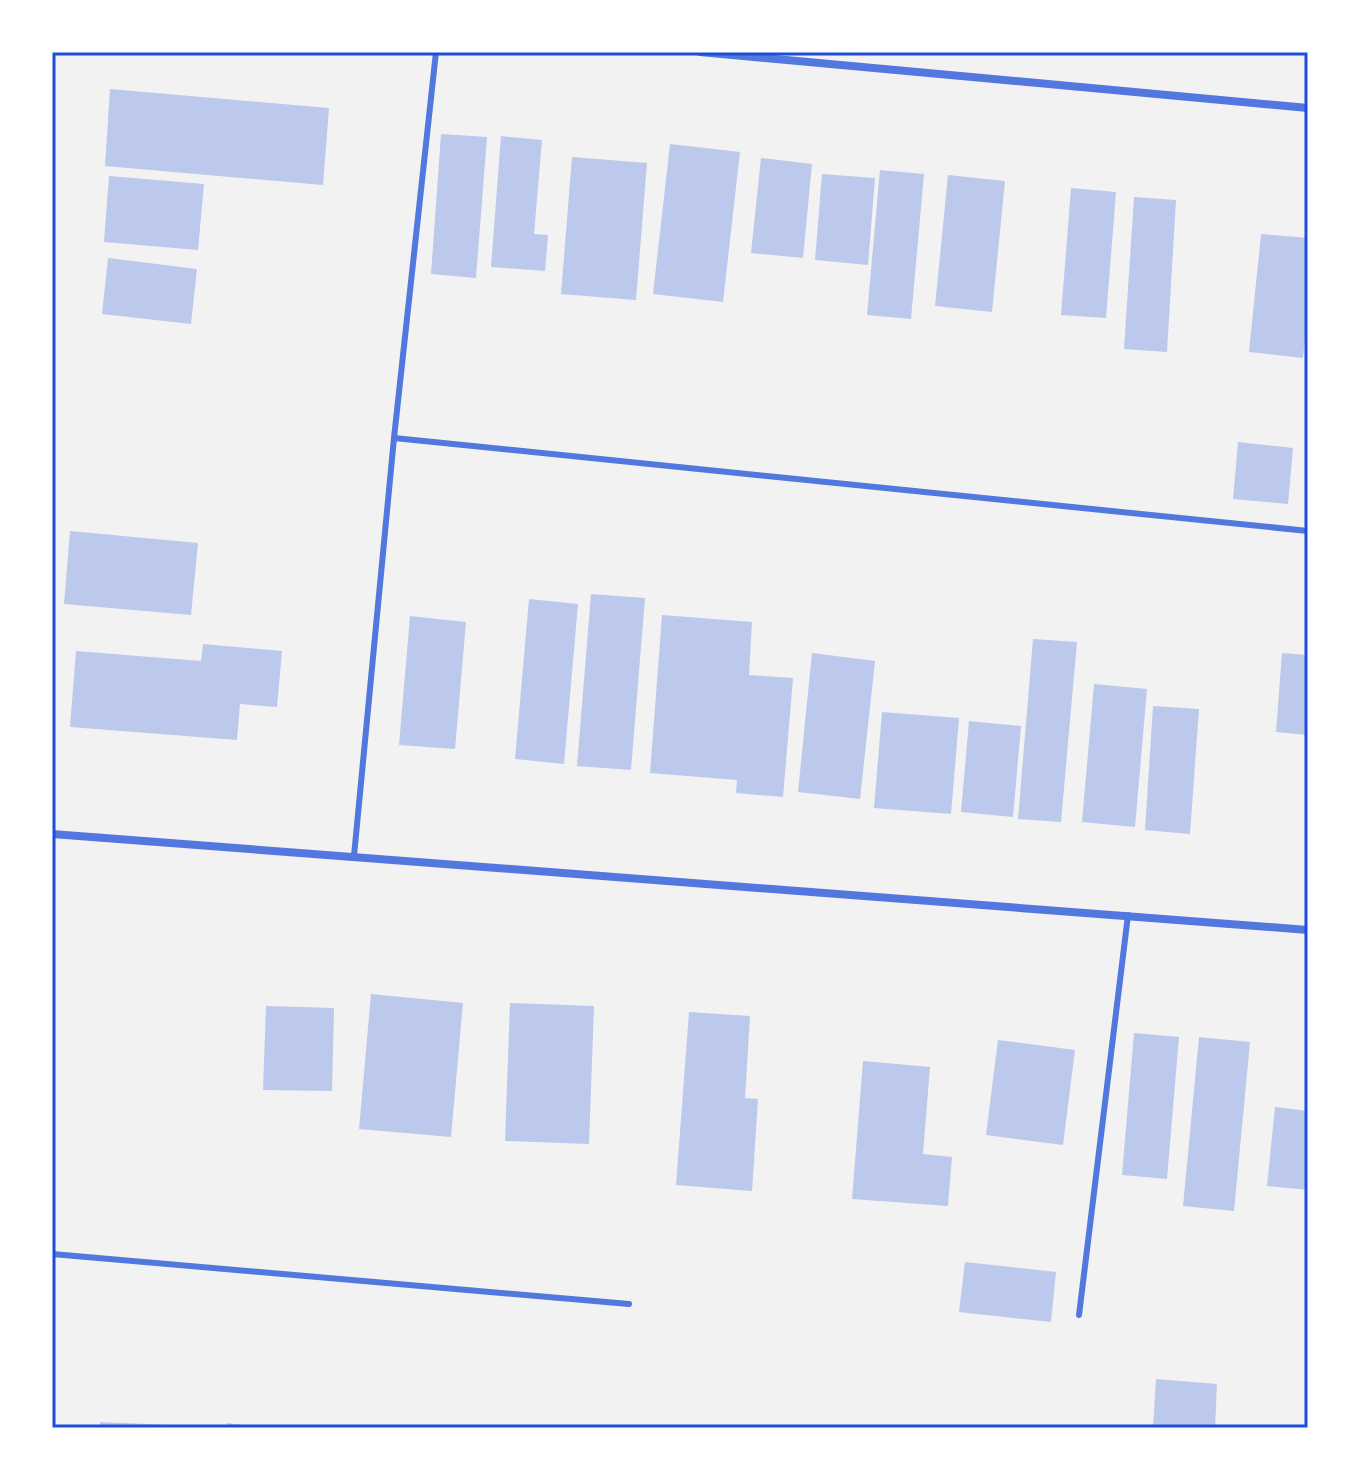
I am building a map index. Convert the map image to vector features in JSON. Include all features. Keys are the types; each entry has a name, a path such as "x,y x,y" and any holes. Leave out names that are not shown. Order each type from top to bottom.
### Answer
{"street":[{"path":"700,52 1308,108"},
{"path":"52,834 1308,930"}],"lane":[{"path":"354,856 394,438 436,52"},
{"path":"394,438 1308,531"},
{"path":"1079,1315 1128,915"},
{"path":"52,1254 629,1304"}],"building":[{"path":"110,89 329,108 323,185 105,166"},
{"path":"441,134 487,137 476,278 431,274"},
{"path":"501,136 542,140 534,234 548,235 545,271 491,267"},
{"path":"670,144 740,152 723,302 653,294"},
{"path":"572,157 647,163 636,300 561,294"},
{"path":"761,158 812,164 803,258 751,253"},
{"path":"880,170 924,174 911,319 867,315"},
{"path":"822,174 875,178 868,265 815,260"},
{"path":"948,175 1005,181 992,312 935,306"},
{"path":"109,176 204,184 198,250 104,242"},
{"path":"1071,188 1116,192 1106,318 1061,315"},
{"path":"1134,197 1176,200 1167,352 1124,349"},
{"path":"1261,234 1308,238 1308,309 1303,358 1249,352"},
{"path":"108,258 197,269 191,324 102,314"},
{"path":"1238,442 1293,448 1288,504 1233,499"},
{"path":"70,531 198,543 191,615 64,604"},
{"path":"591,594 645,598 631,770 577,766"},
{"path":"529,599 578,604 564,764 515,759"},
{"path":"662,615 752,622 749,675 793,678 783,797 736,793 737,780 650,773"},
{"path":"410,616 466,622 455,749 399,745"},
{"path":"1033,639 1077,642 1061,822 1018,819"},
{"path":"203,644 282,651 277,707 240,704 237,740 70,727 76,651 201,661"},
{"path":"812,653 875,661 860,799 798,792"},
{"path":"1282,653 1308,655 1308,735 1276,732"},
{"path":"1094,684 1147,689 1135,827 1082,822"},
{"path":"1153,706 1199,709 1190,834 1145,830"},
{"path":"882,712 959,718 951,814 874,808"},
{"path":"969,721 1021,726 1013,817 961,812"},
{"path":"371,994 463,1003 451,1137 359,1129"},
{"path":"510,1003 594,1006 589,1144 505,1141"},
{"path":"266,1006 334,1008 332,1091 263,1090"},
{"path":"689,1012 750,1016 745,1098 758,1099 752,1191 676,1185"},
{"path":"1134,1033 1179,1037 1167,1179 1122,1175"},
{"path":"1199,1037 1250,1042 1234,1211 1183,1206"},
{"path":"998,1040 1075,1050 1063,1145 986,1135"},
{"path":"863,1061 930,1067 923,1154 952,1157 948,1206 852,1199"},
{"path":"1275,1107 1308,1111 1308,1190 1267,1186"},
{"path":"965,1262 1056,1272 1051,1322 959,1312"},
{"path":"1156,1379 1217,1384 1215,1428 1153,1428"},
{"path":"100,1422 172,1425 172,1428 100,1428"},
{"path":"227,1423 252,1426 252,1428 226,1428"}]}
